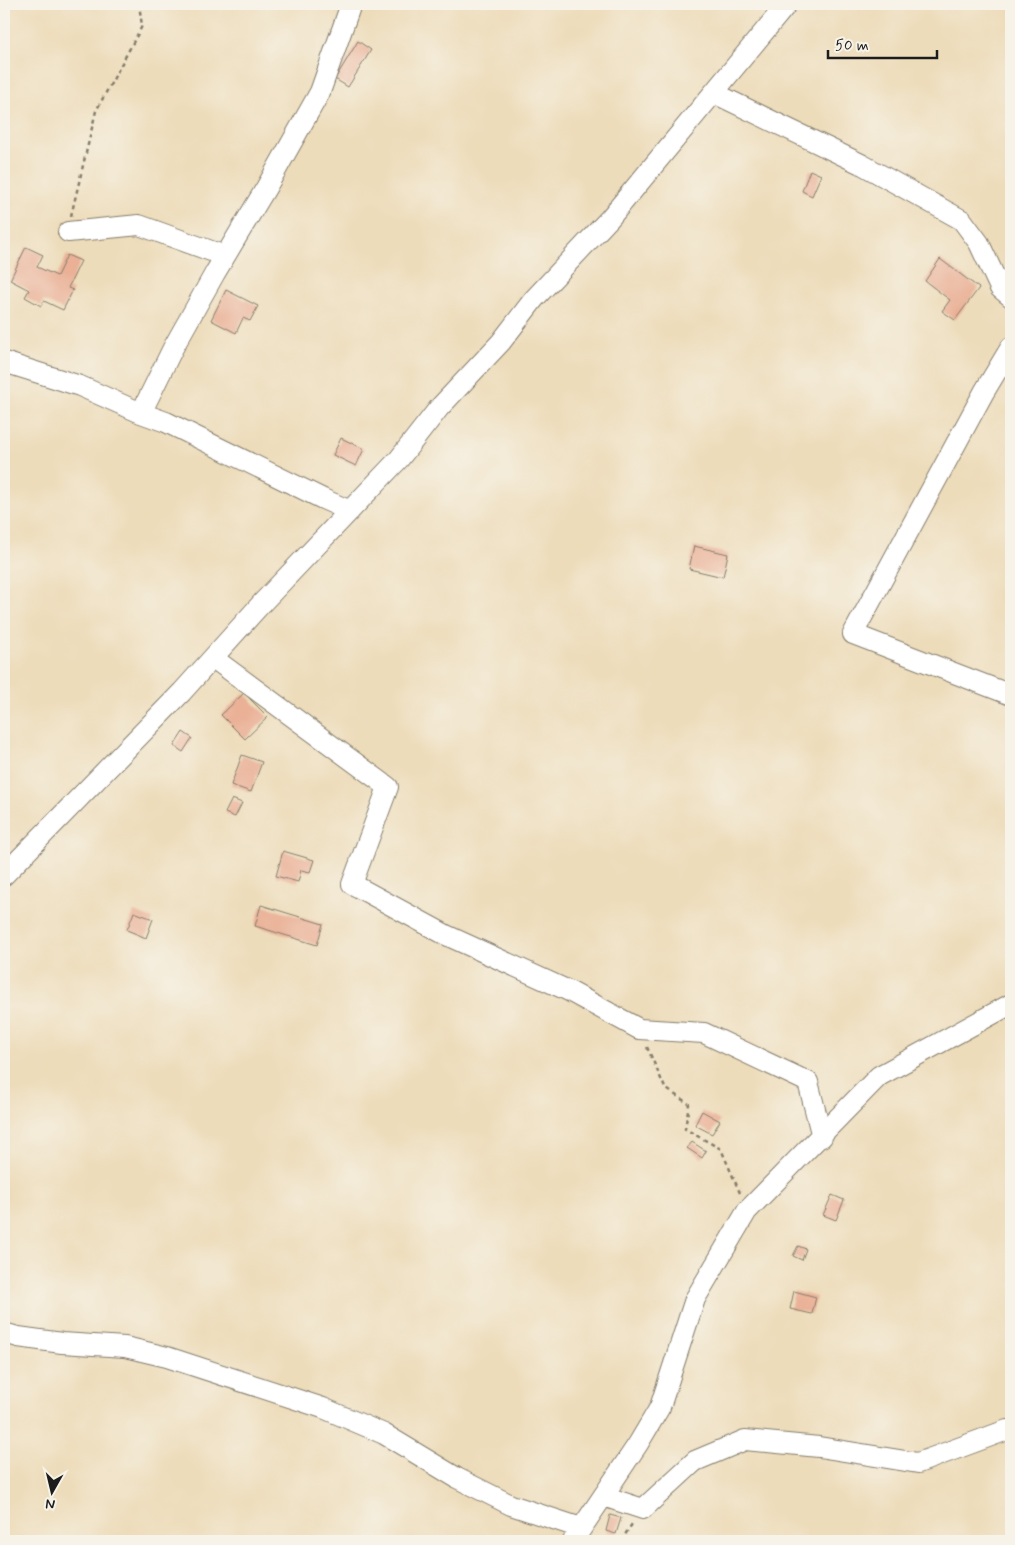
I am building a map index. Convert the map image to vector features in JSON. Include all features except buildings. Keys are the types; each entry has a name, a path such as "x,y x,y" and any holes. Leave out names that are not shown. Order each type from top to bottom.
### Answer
{"street":[{"path":"141,413 173,348 320,92 351,4"},
{"path":"4,875 127,750 399,459 439,408 501,342 534,299 610,218 787,4"},
{"path":"714,93 863,165 962,220 979,243 1000,288 1011,297"},
{"path":"68,232 139,224 225,256"},
{"path":"1011,347 984,392 853,634 1011,695"},
{"path":"4,362 80,386 166,422 350,511"},
{"path":"213,658 388,787 352,884 446,935 569,991 639,1029 704,1033 808,1082 822,1136"},
{"path":"4,1333 18,1337 62,1343 125,1347 167,1357 323,1408 384,1434 457,1478 511,1505 577,1534 638,1444 660,1406 695,1299 747,1211 880,1076 1011,1004"},
{"path":"603,1496 643,1509 695,1461 745,1440 820,1448 918,1463 1011,1430"}],"path":[{"path":"68,232 96,111 142,26 139,4"},
{"path":"639,1029 665,1088 689,1104 685,1129 721,1149 747,1211"}]}
